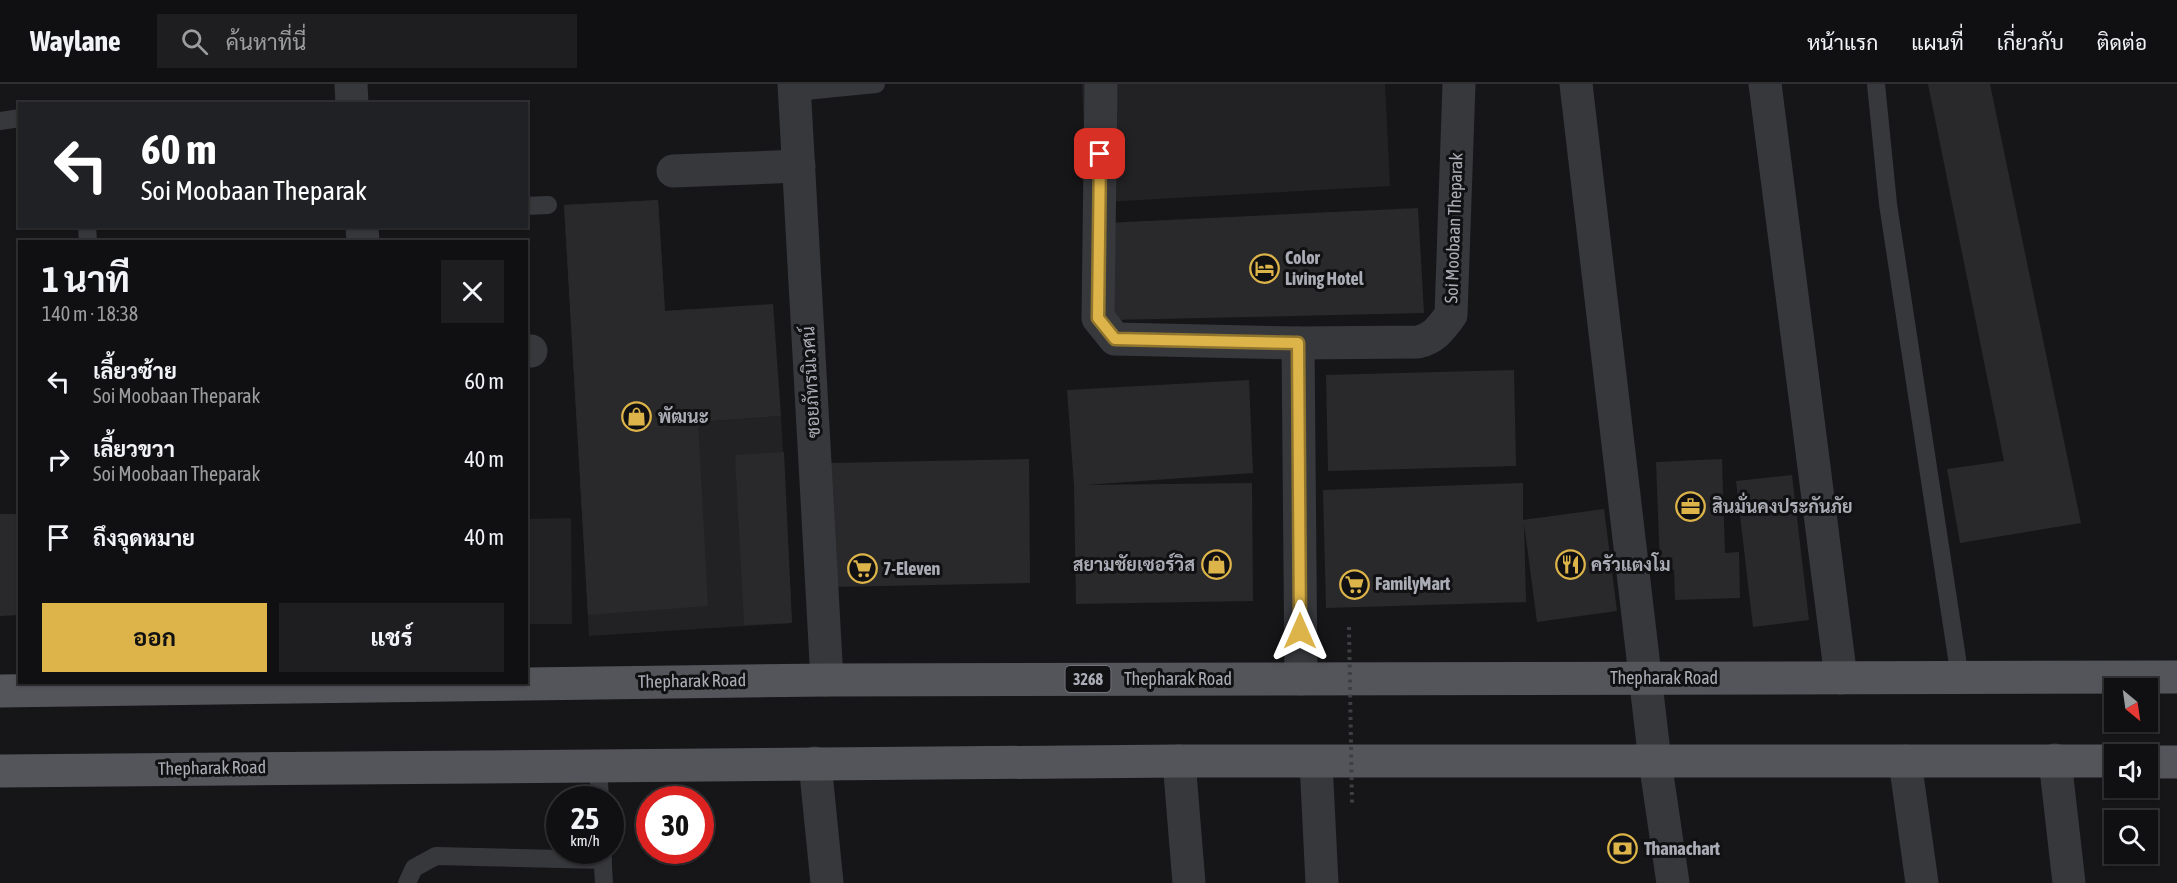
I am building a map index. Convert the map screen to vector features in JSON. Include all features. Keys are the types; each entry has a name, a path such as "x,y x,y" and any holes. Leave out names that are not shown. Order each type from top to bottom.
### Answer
{"main road":[{"name":"Thepharak Road","path":"528,683 2177,677"},
{"name":"Thepharak Road","path":"0,691 389,684"},
{"name":"Thepharak Road","path":"0,771 598,764 1179,761 2104,761"},
{"path":"2158,762 2177,762"}],"street":[{"path":"351,84 352,102"},
{"name":"Soi Moobaan Theparak","path":"1101,84 1098,318 1105,329 1115,339 1298,343 1418,342 1430,339 1439,332 1451,315 1458,84"},
{"path":"1576,84 1655,761 1674,883"},
{"path":"1765,84 1841,678"},
{"name":"ซอยภัทรนิเวศน์","path":"794,88 827,680"},
{"path":"673,171 799,166"},
{"path":"1298,343 1301,679"},
{"path":"2055,760 2069,883"},
{"path":"1179,761 1189,883"},
{"path":"1905,761 1922,883"},
{"path":"1316,762 1322,883"},
{"path":"815,763 827,883"}],"lane":[{"path":"794,88 876,84"},
{"path":"1876,84 1888,204 1960,678"},
{"path":"0,121 18,118"},
{"path":"528,206 548,205"},
{"path":"598,764 599,786"},
{"path":"407,883 414,868 436,856 546,855"},
{"path":"603,864 604,883"}],"path":[{"path":"1349,627 1352,804"}],"shaded area":[{"path":"1082,84 1385,84 1390,186 1087,203"},
{"name":"พัฒนะ","path":"658,200 665,311 690,309 697,422 781,416 792,623 589,636 564,205"},
{"path":"571,518 572,624 528,624 528,519"}],"building":[{"path":"1928,84 1990,84 2081,523 1960,543 1947,469 2004,461"},
{"name":"พัฒนะ","path":"658,200 665,311 773,304 781,416 698,422 708,606 588,615 564,205"},
{"name":"Color Living Hotel","path":"1418,208 1424,313 1110,320 1106,223"},
{"path":"1514,370 1516,466 1328,471 1326,375"},
{"path":"1249,380 1253,473 1085,485 1252,483 1253,601 1076,604 1074,486 1067,390"},
{"path":"784,452 792,623 744,625 735,455"},
{"path":"1029,459 1030,583 832,587 830,463"},
{"name":"สินมั่นคงประกันภัย","path":"1722,459 1725,553 1739,552 1740,598 1675,600 1674,570 1660,567 1656,462"},
{"path":"1792,475 1809,620 1753,627 1736,481"},
{"path":"1523,483 1523,520 1604,509 1617,611 1537,622 1524,523 1526,602 1326,608 1323,490"},
{"path":"0,514 18,514 18,615 0,616"}],"place":[{"name":"Color Living Hotel","path":"1264,268"},
{"name":"พัฒนะ","path":"637,417"},
{"name":"สินมั่นคงประกันภัย","path":"1691,507"},
{"name":"สยามชัยเซอร์วิส","path":"1216,565"},
{"name":"ครัวแตงโม","path":"1570,565"},
{"name":"7-Eleven","path":"862,569"},
{"name":"FamilyMart","path":"1354,584"},
{"name":"Thanachart","path":"1623,849"}],"route":[{"path":"1100,154 1098,318 1115,339 1298,343 1300,631"}]}
